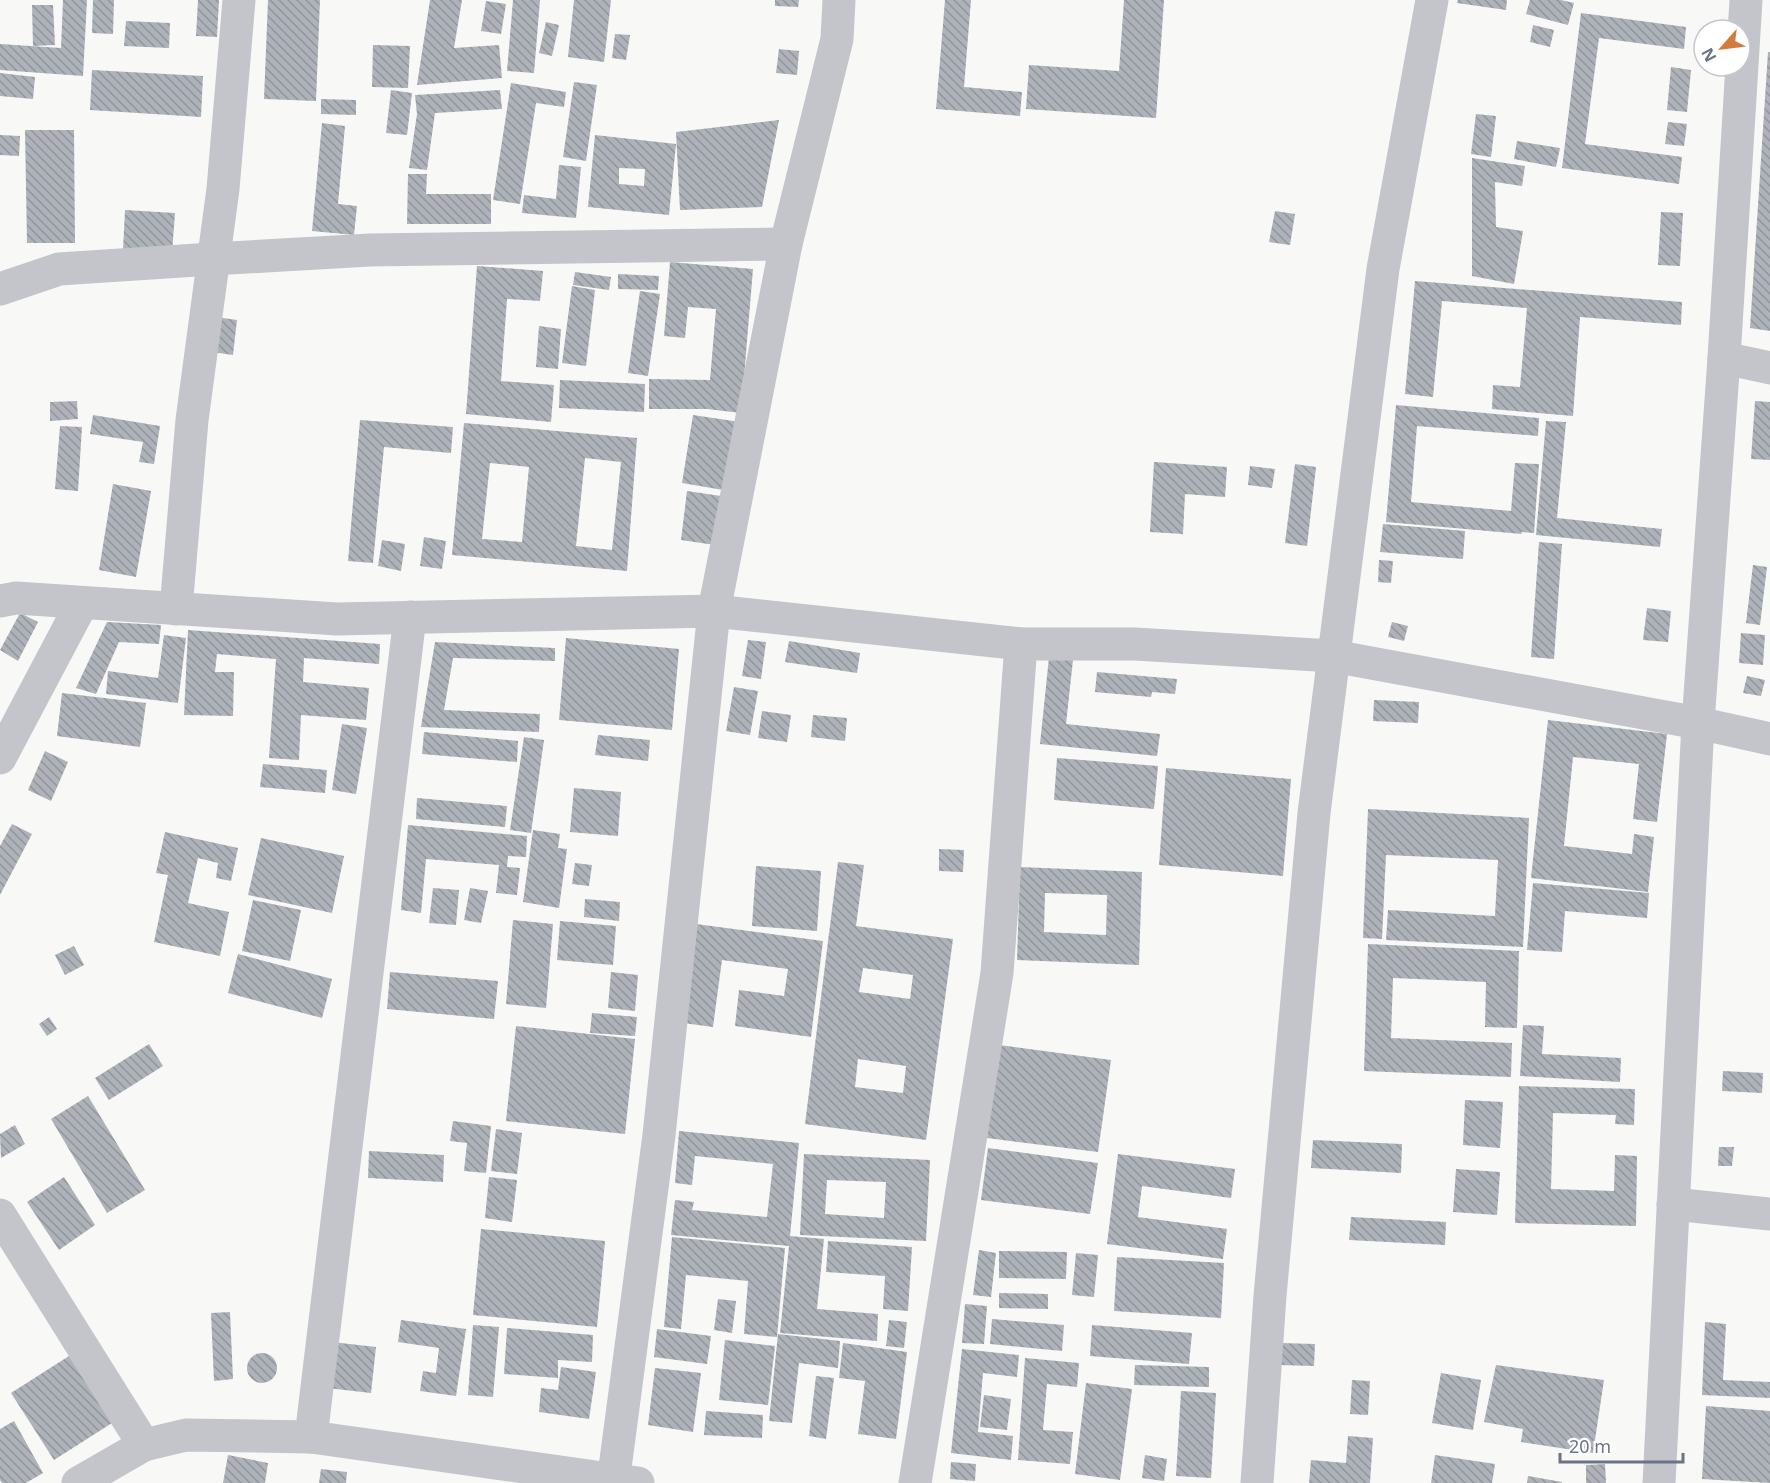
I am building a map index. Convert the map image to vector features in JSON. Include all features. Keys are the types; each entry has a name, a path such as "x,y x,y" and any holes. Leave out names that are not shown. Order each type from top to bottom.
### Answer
{"street":[{"path":"176,609 192,420 223,189 239,0"},
{"path":"78,1483 144,1445 186,1435 311,1437 621,1482 714,611 786,244 837,39 838,0"},
{"path":"1257,1483 1269,1296 1314,813 1383,269 1432,0"},
{"path":"1659,1483 1698,723 1746,0"},
{"path":"0,289 59,269 212,259 370,250 786,244"},
{"path":"1724,358 1770,368"},
{"path":"0,601 16,598 337,619 714,611 1021,644 1135,644 1333,656 1698,723 1770,739"},
{"path":"0,758 82,603"},
{"path":"311,1437 410,617"},
{"path":"915,1483 997,973 1021,644"},
{"path":"1673,1204 1770,1214"},
{"path":"0,1215 144,1445"}],"building":[{"path":"63,0 87,0 83,76 0,70 0,44 61,48"},
{"path":"93,0 114,0 113,34 92,33"},
{"path":"198,0 219,0 217,37 196,36"},
{"path":"268,0 320,0 316,101 264,99"},
{"path":"430,0 462,0 454,48 499,45 502,78 417,85"},
{"path":"513,0 540,0 534,73 507,71"},
{"path":"574,0 611,0 604,62 568,57"},
{"path":"775,0 799,0 798,7 775,6"},
{"path":"945,0 971,0 964,87 1022,92 1020,116 936,109"},
{"path":"1124,0 1164,0 1156,118 1026,109 1029,65 1119,71"},
{"path":"1458,0 1507,0 1506,10 1457,3"},
{"path":"1530,0 1561,0 1574,3 1568,25 1526,14"},
{"path":"486,1 506,4 501,34 481,31"},
{"path":"32,5 53,5 55,45 33,46"},
{"path":"1581,13 1686,27 1684,49 1599,38 1585,144 1682,157 1679,184 1562,168"},
{"path":"126,21 170,23 169,48 124,46"},
{"path":"546,22 559,25 552,56 539,53"},
{"path":"1533,25 1554,30 1550,47 1530,42"},
{"path":"615,34 630,35 626,60 612,58"},
{"path":"373,45 410,46 408,88 372,87"},
{"path":"779,49 799,51 797,75 776,73"},
{"path":"1768,52 1770,52 1770,331 1750,328"},
{"path":"1671,67 1691,70 1687,112 1667,110"},
{"path":"92,70 203,76 201,117 90,110"},
{"path":"0,73 35,77 33,99 0,96"},
{"path":"574,82 597,85 586,161 563,157"},
{"path":"511,83 566,92 564,107 536,103 520,204 493,200"},
{"path":"391,90 412,93 407,135 386,133"},
{"path":"500,90 502,109 435,113 427,170 409,168 417,114 415,95"},
{"path":"321,99 356,100 356,115 321,114"},
{"path":"1476,114 1496,116 1491,157 1471,154"},
{"path":"779,120 762,207 680,210 676,132"},
{"path":"1668,122 1687,124 1684,146 1665,144"},
{"path":"322,123 345,126 338,204 357,206 354,235 312,231"},
{"path":"25,130 74,130 75,243 27,243"},
{"path":"0,135 20,136 19,156 0,155"},
{"path":"595,135 676,144 669,215 588,207","holes":["619,168 645,169 644,186 619,184"]},
{"path":"1517,141 1560,148 1556,167 1514,159"},
{"path":"1472,158 1525,166 1522,186 1495,182 1496,227 1523,231 1514,284 1472,276"},
{"path":"559,165 581,167 576,218 522,213 524,195 556,199"},
{"path":"408,174 427,174 426,194 491,194 491,224 407,224"},
{"path":"125,210 175,213 172,253 123,250"},
{"path":"1275,211 1295,214 1290,245 1269,242"},
{"path":"1661,212 1683,213 1680,266 1658,265"},
{"path":"670,262 753,269 741,413 707,409 649,409 649,379 710,380 716,309 688,307 685,338 664,336"},
{"path":"477,266 543,271 540,301 507,299 501,381 554,385 551,422 466,414"},
{"path":"575,272 611,277 609,290 573,285"},
{"path":"618,274 659,276 658,290 618,289"},
{"path":"1415,281 1682,302 1681,325 1580,317 1573,416 1492,409 1493,385 1520,387 1527,308 1442,301 1433,397 1405,394"},
{"path":"572,286 595,290 586,366 562,363"},
{"path":"640,291 660,294 648,376 628,373"},
{"path":"216,317 237,320 233,355 212,352"},
{"path":"539,326 561,329 558,369 536,367"},
{"path":"560,380 645,384 644,412 559,408"},
{"path":"77,401 78,419 50,421 50,402"},
{"path":"1755,401 1770,402 1770,460 1751,459"},
{"path":"1396,405 1539,418 1538,436 1417,426 1411,502 1511,511 1515,463 1539,464 1534,533 1521,532 1522,534 1386,522"},
{"path":"93,415 160,426 154,464 139,462 143,442 90,434"},
{"path":"693,415 740,422 729,491 682,483"},
{"path":"360,420 453,427 451,453 384,447 373,563 348,561"},
{"path":"1546,421 1566,422 1557,518 1662,529 1660,547 1536,535"},
{"path":"464,423 637,438 627,571 452,555","holes":["585,458 621,462 612,550 576,546","490,463 529,467 522,542 482,539"]},
{"path":"60,426 82,427 78,491 55,489"},
{"path":"1154,462 1227,467 1225,497 1185,494 1183,534 1150,532"},
{"path":"1295,464 1316,467 1307,546 1285,543"},
{"path":"1250,466 1275,469 1272,488 1248,485"},
{"path":"113,484 151,491 136,577 99,570"},
{"path":"687,491 721,496 715,545 681,540"},
{"path":"1383,524 1465,531 1463,559 1380,552"},
{"path":"424,537 446,541 442,569 420,566"},
{"path":"382,540 405,544 401,571 378,566"},
{"path":"1539,542 1562,544 1554,659 1531,657"},
{"path":"1379,560 1393,561 1391,583 1378,582"},
{"path":"1753,565 1767,567 1760,625 1746,623"},
{"path":"1647,608 1671,611 1668,642 1643,640"},
{"path":"20,613 38,622 18,661 0,650"},
{"path":"107,622 161,625 159,644 119,642 96,694 76,688"},
{"path":"1392,622 1408,626 1404,641 1388,637"},
{"path":"188,630 380,644 379,664 304,658 303,682 369,688 366,720 301,715 299,760 269,758 276,659 217,654 215,672 234,672 233,716 184,715"},
{"path":"1741,633 1765,635 1763,665 1739,663"},
{"path":"164,635 186,638 178,703 106,694 108,671 158,678"},
{"path":"566,638 679,649 672,730 559,720"},
{"path":"748,640 766,642 761,679 742,676"},
{"path":"789,641 860,653 857,673 785,662"},
{"path":"435,642 555,648 555,661 453,658 444,710 540,714 539,732 421,727"},
{"path":"1049,657 1073,660 1066,724 1160,734 1157,756 1040,744"},
{"path":"1097,672 1177,679 1175,694 1152,692 1151,697 1095,692"},
{"path":"1747,676 1765,680 1761,696 1743,693"},
{"path":"734,687 758,691 750,735 726,731"},
{"path":"62,693 146,703 140,747 57,736"},
{"path":"1374,700 1419,702 1418,723 1373,721"},
{"path":"762,711 791,715 787,742 758,738"},
{"path":"813,715 847,718 845,741 811,737"},
{"path":"1548,720 1667,734 1657,822 1633,819 1639,764 1573,757 1564,846 1632,854 1634,834 1654,837 1648,892 1531,878"},
{"path":"342,724 367,728 356,794 332,790"},
{"path":"424,732 518,741 517,762 422,754"},
{"path":"598,735 650,740 648,761 595,755"},
{"path":"524,737 544,740 531,833 510,830"},
{"path":"45,751 68,762 51,801 28,790"},
{"path":"1057,758 1158,766 1154,809 1054,800"},
{"path":"263,764 327,770 325,793 260,787"},
{"path":"1166,768 1291,779 1283,876 1159,865"},
{"path":"574,788 621,792 618,836 570,832"},
{"path":"417,798 507,806 505,827 416,819"},
{"path":"1368,809 1529,818 1523,947 1386,940 1388,910 1495,916 1498,860 1386,855 1382,939 1363,938"},
{"path":"12,824 32,834 0,895 0,846"},
{"path":"408,825 527,836 526,857 508,856 507,867 520,868 517,895 496,893 499,865 426,859 421,913 401,910"},
{"path":"533,830 560,834 558,848 567,849 559,908 523,902"},
{"path":"165,832 238,848 231,881 216,878 218,863 198,858 188,903 229,912 220,956 154,942 168,875 156,873"},
{"path":"261,838 344,856 332,913 248,895"},
{"path":"939,849 964,850 963,872 939,871"},
{"path":"838,862 864,865 856,926 953,939 926,1140 805,1124","holes":["863,968 913,975 910,999 859,992","858,1059 906,1066 903,1093 855,1087"]},
{"path":"575,863 592,865 589,886 572,884"},
{"path":"756,866 821,871 817,931 752,926"},
{"path":"1020,867 1142,872 1139,965 1017,960","holes":["1045,893 1107,895 1106,935 1044,932"]},
{"path":"1533,883 1649,893 1647,918 1565,911 1562,952 1527,950"},
{"path":"433,888 459,890 456,925 429,923"},
{"path":"470,888 488,891 481,923 464,920"},
{"path":"585,899 620,902 619,921 584,917"},
{"path":"253,900 301,910 290,961 242,951"},
{"path":"513,920 553,924 546,1008 506,1004"},
{"path":"560,921 616,926 613,965 557,960"},
{"path":"696,924 823,941 811,1037 735,1026 739,990 784,996 788,969 722,960 713,1027 683,1023"},
{"path":"1368,944 1519,951 1517,1028 1485,1027 1486,982 1393,978 1391,1038 1512,1043 1511,1077 1364,1071"},
{"path":"74,946 84,965 65,975 55,955"},
{"path":"238,954 332,979 322,1018 228,993"},
{"path":"390,972 498,981 494,1019 387,1009"},
{"path":"611,972 638,975 635,1011 608,1008"},
{"path":"592,1013 637,1017 635,1036 590,1033"},
{"path":"49,1017 57,1029 47,1036 39,1024"},
{"path":"1523,1025 1544,1026 1542,1054 1621,1058 1620,1082 1520,1076"},
{"path":"516,1026 635,1039 625,1134 506,1121"},
{"path":"149,1044 163,1066 109,1100 95,1078"},
{"path":"999,1045 1111,1060 1098,1152 987,1138"},
{"path":"1723,1071 1763,1073 1762,1093 1722,1091"},
{"path":"1519,1086 1635,1089 1634,1125 1615,1124 1616,1115 1553,1113 1551,1189 1614,1191 1615,1155 1637,1156 1636,1226 1515,1223"},
{"path":"88,1096 145,1190 107,1213 51,1119"},
{"path":"1465,1100 1503,1102 1500,1148 1463,1145"},
{"path":"453,1121 491,1126 486,1173 464,1171 467,1143 450,1141"},
{"path":"15,1125 25,1144 1,1158 0,1134"},
{"path":"496,1129 522,1133 517,1174 491,1171"},
{"path":"679,1131 799,1143 790,1236 824,1239 817,1309 878,1314 877,1341 780,1333 789,1246 671,1235 675,1200 694,1202 692,1210 767,1217 773,1164 695,1156 692,1185 675,1183"},
{"path":"1313,1140 1402,1144 1401,1173 1311,1168"},
{"path":"1719,1147 1734,1147 1732,1166 1718,1166"},
{"path":"988,1148 1098,1163 1090,1214 981,1200"},
{"path":"369,1151 444,1155 443,1182 368,1178"},
{"path":"804,1154 930,1160 926,1241 800,1235","holes":["827,1180 886,1182 884,1218 825,1214"]},
{"path":"1118,1154 1235,1169 1231,1198 1142,1186 1138,1217 1227,1229 1223,1259 1107,1244"},
{"path":"1456,1169 1500,1172 1497,1215 1453,1212"},
{"path":"64,1177 95,1225 59,1250 27,1202"},
{"path":"489,1177 517,1180 512,1222 485,1218"},
{"path":"1351,1217 1446,1222 1445,1245 1349,1240"},
{"path":"481,1229 605,1241 597,1327 473,1315"},
{"path":"672,1237 785,1248 777,1337 744,1334 748,1281 686,1275 681,1329 664,1327"},
{"path":"828,1241 912,1247 908,1311 883,1309 885,1276 826,1272"},
{"path":"979,1250 996,1253 991,1297 973,1295"},
{"path":"999,1251 1067,1252 1066,1279 999,1278"},
{"path":"1076,1253 1098,1255 1094,1297 1072,1295"},
{"path":"1117,1257 1224,1263 1221,1318 1114,1311"},
{"path":"999,1293 1048,1294 1048,1309 999,1308"},
{"path":"718,1299 736,1301 732,1333 714,1330"},
{"path":"965,1304 987,1306 984,1344 962,1343"},
{"path":"230,1312 233,1379 214,1381 211,1313"},
{"path":"992,1319 1064,1325 1062,1351 990,1344"},
{"path":"401,1320 466,1329 456,1396 420,1391 423,1371 436,1373 439,1348 398,1342"},
{"path":"889,1320 907,1322 904,1348 886,1346"},
{"path":"1705,1322 1726,1324 1723,1380 1770,1382 1770,1398 1702,1395"},
{"path":"473,1325 499,1327 493,1397 468,1395"},
{"path":"1092,1325 1192,1333 1189,1364 1090,1356"},
{"path":"507,1328 593,1335 592,1362 558,1360 558,1378 504,1374"},
{"path":"657,1329 711,1336 707,1364 654,1357"},
{"path":"778,1334 840,1341 838,1368 799,1363 792,1423 769,1421"},
{"path":"725,1340 775,1346 768,1405 719,1400"},
{"path":"332,1342 376,1347 371,1393 327,1388"},
{"path":"843,1343 907,1352 896,1439 858,1434 865,1381 839,1378"},
{"path":"1280,1343 1315,1344 1314,1366 1279,1365"},
{"path":"962,1349 1019,1355 1017,1377 983,1373 978,1432 1013,1436 1011,1460 951,1453"},
{"path":"262,1353 272,1358 277,1368 272,1378 262,1383 252,1378 247,1368 252,1358"},
{"path":"69,1356 112,1423 54,1460 11,1393"},
{"path":"1025,1358 1079,1363 1077,1387 1047,1384 1043,1430 1073,1432 1070,1464 1018,1460"},
{"path":"1135,1365 1209,1367 1209,1387 1134,1385"},
{"path":"1496,1365 1604,1380 1593,1453 1521,1442 1523,1429 1484,1422"},
{"path":"561,1367 596,1372 589,1419 539,1412 541,1388 558,1390"},
{"path":"655,1368 701,1373 693,1432 648,1425"},
{"path":"1441,1373 1481,1380 1473,1430 1432,1423"},
{"path":"816,1376 834,1378 826,1439 809,1436"},
{"path":"1352,1380 1370,1381 1368,1415 1350,1414"},
{"path":"1086,1383 1132,1389 1120,1480 1075,1474"},
{"path":"1181,1391 1216,1393 1211,1478 1176,1476"},
{"path":"984,1395 1011,1399 1007,1430 980,1427"},
{"path":"1706,1406 1770,1411 1770,1483 1702,1479"},
{"path":"706,1411 763,1415 762,1438 704,1435"},
{"path":"14,1421 43,1473 26,1483 2,1483 0,1480 0,1429"},
{"path":"1348,1436 1373,1438 1370,1483 1309,1483 1311,1460 1346,1463"},
{"path":"228,1455 268,1463 265,1483 223,1483"},
{"path":"1145,1455 1167,1459 1164,1481 1142,1478"},
{"path":"1435,1455 1495,1464 1492,1483 1431,1483"},
{"path":"951,1462 976,1464 975,1481 950,1479"},
{"path":"1605,1464 1606,1483 1586,1483 1586,1465"},
{"path":"321,1469 347,1472 346,1483 319,1483"},
{"path":"1528,1476 1562,1482 1562,1483 1527,1483"}]}
